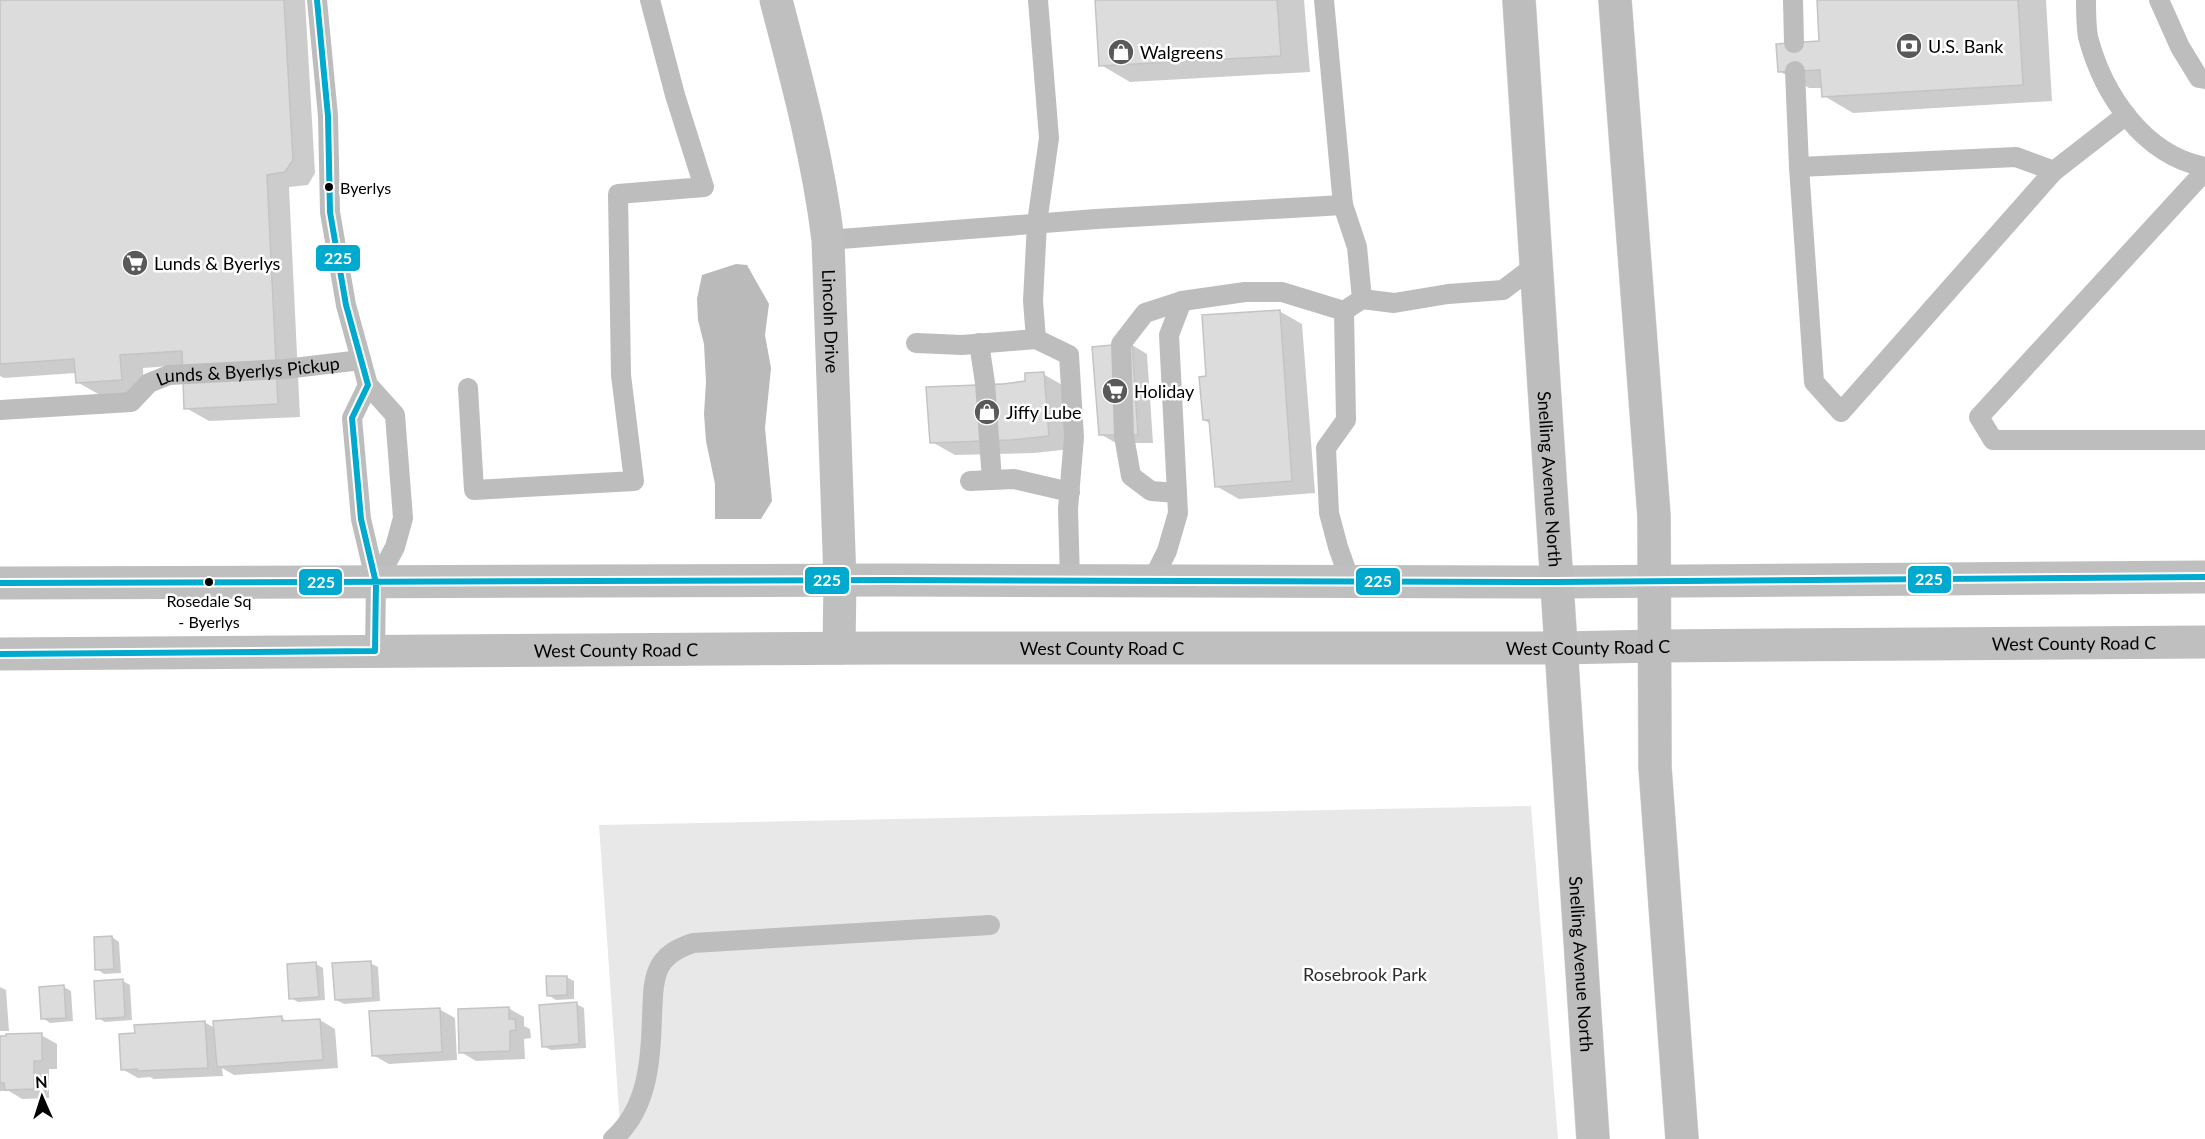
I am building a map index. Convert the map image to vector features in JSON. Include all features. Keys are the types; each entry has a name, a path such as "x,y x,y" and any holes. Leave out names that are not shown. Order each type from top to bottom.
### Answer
{"highway":[{"name":"Snelling Avenue North","path":"1519,0 1593,1139"},
{"path":"1615,0 1654,516 1655,767 1682,1139"}],"main road":[{"name":"Lincoln Drive","path":"776,0 813,142 828,240 840,580 839,648"},
{"path":"0,583 840,580 1557,582 1655,580 1720,582 2205,577"},
{"name":"West County Road C","path":"0,654 839,648 1561,648 2205,642"}],"lane":[{"path":"317,0 328,116 330,212 346,305 368,385 394,415 403,518 395,546 376,583"},
{"path":"468,388 474,490 634,481 621,375 618,194 704,187 675,95 650,0"},
{"path":"1036,339 1033,301 1037,223 1048,138 1038,0"},
{"path":"1324,0 1343,205 1357,247 1362,299"},
{"path":"1793,0 1794,43"},
{"path":"2086,0 2088,35 2099,69 2113,98 2126,115 2162,151 2205,169 1979,417 1993,440 2205,440"},
{"path":"2159,0 2180,47 2199,78 2205,79"},
{"path":"1795,71 1799,167 1814,382 1841,412 2054,171 2126,115"},
{"path":"1799,167 2016,157 2054,171"},
{"path":"828,240 1037,223 1343,205"},
{"path":"1344,311 1362,299 1394,303 1448,294 1503,290 1536,265"},
{"path":"1177,493 1151,491 1131,476 1124,436 1121,344 1145,313 1182,301 1245,292 1282,292 1344,311"},
{"path":"1152,581 1167,551 1178,513 1168,335 1182,301"},
{"path":"1344,311 1346,420 1326,448 1329,513 1350,581"},
{"path":"916,343 962,345 1036,339 1068,355 1074,437 1070,492 1070,580"},
{"path":"979,343 985,383 992,480"},
{"name":"Lunds & Byerlys Pickup","path":"0,410 131,402 149,383 169,375 285,369 361,360"},
{"path":"368,385 352,418 361,519 376,583 375,651"},
{"path":"970,481 1014,479 1070,492"},
{"path":"612,1139 621,1131 636,1109 651,1055 653,990 657,970 678,948 693,943 990,925"}],"green space":[{"name":"Rosebrook Park","path":"1531,806 1558,1139 621,1139 599,825"}],"shaded area":[{"path":"736,264 747,265 769,304 765,335 771,368 765,428 772,501 761,519 715,519 715,484 706,441 704,344 698,320 697,299 702,275"}],"building":[{"name":"Lunds & Byerlys","path":"0,0 284,0 293,160 285,172 267,175 278,404 184,409 182,351 120,355 122,380 76,383 74,359 0,364"},
{"path":"1095,0 1277,0 1281,56 1099,66"},
{"path":"1817,0 2018,0 2023,85 1822,97 1820,70 1778,72 1776,44 1819,41"},
{"name":"Holiday","path":"1280,310 1292,481 1215,487 1209,420 1203,420 1199,377 1206,376 1202,315"},
{"name":"Holiday","path":"1132,343 1138,435 1099,435 1092,347"},
{"name":"Jiffy Lube","path":"1044,372 1049,436 930,443 926,387 1003,384 1025,381 1025,373"},
{"path":"112,936 114,969 95,970 94,937"},
{"path":"371,961 373,998 335,1000 332,963"},
{"path":"316,962 319,997 289,999 287,964"},
{"path":"546,976 567,976 567,995 547,996"},
{"path":"123,979 125,1017 96,1019 94,981"},
{"path":"64,985 66,1018 41,1019 39,987"},
{"path":"577,1002 579,1044 542,1047 539,1005"},
{"path":"509,1007 509,1019 515,1019 516,1030 510,1031 510,1051 459,1053 458,1009"},
{"path":"440,1008 442,1052 372,1056 369,1011"},
{"path":"282,1016 282,1021 320,1019 323,1060 217,1067 213,1021"},
{"path":"205,1021 208,1068 121,1070 119,1034 135,1033 134,1025"},
{"path":"42,1033 42,1061 34,1061 34,1089 5,1090 4,1083 0,1083 0,1036"}],"transit line":[{"name":"225","path":"0,654 375,651 376,583 361,519 352,418 368,385 346,305 330,212 328,116 317,0"},
{"name":"225","path":"0,583 888,580 1556,582 2205,577"}],"place":[{"name":"U.S. Bank","path":"1909,46"},
{"name":"Walgreens","path":"1121,52"},
{"name":"Byerlys","path":"329,187"},
{"name":"Lunds & Byerlys","path":"135,263"},
{"name":"Holiday","path":"1115,391"},
{"name":"Jiffy Lube","path":"987,412"},
{"name":"Rosedale Sq - Byerlys","path":"209,582"}]}
